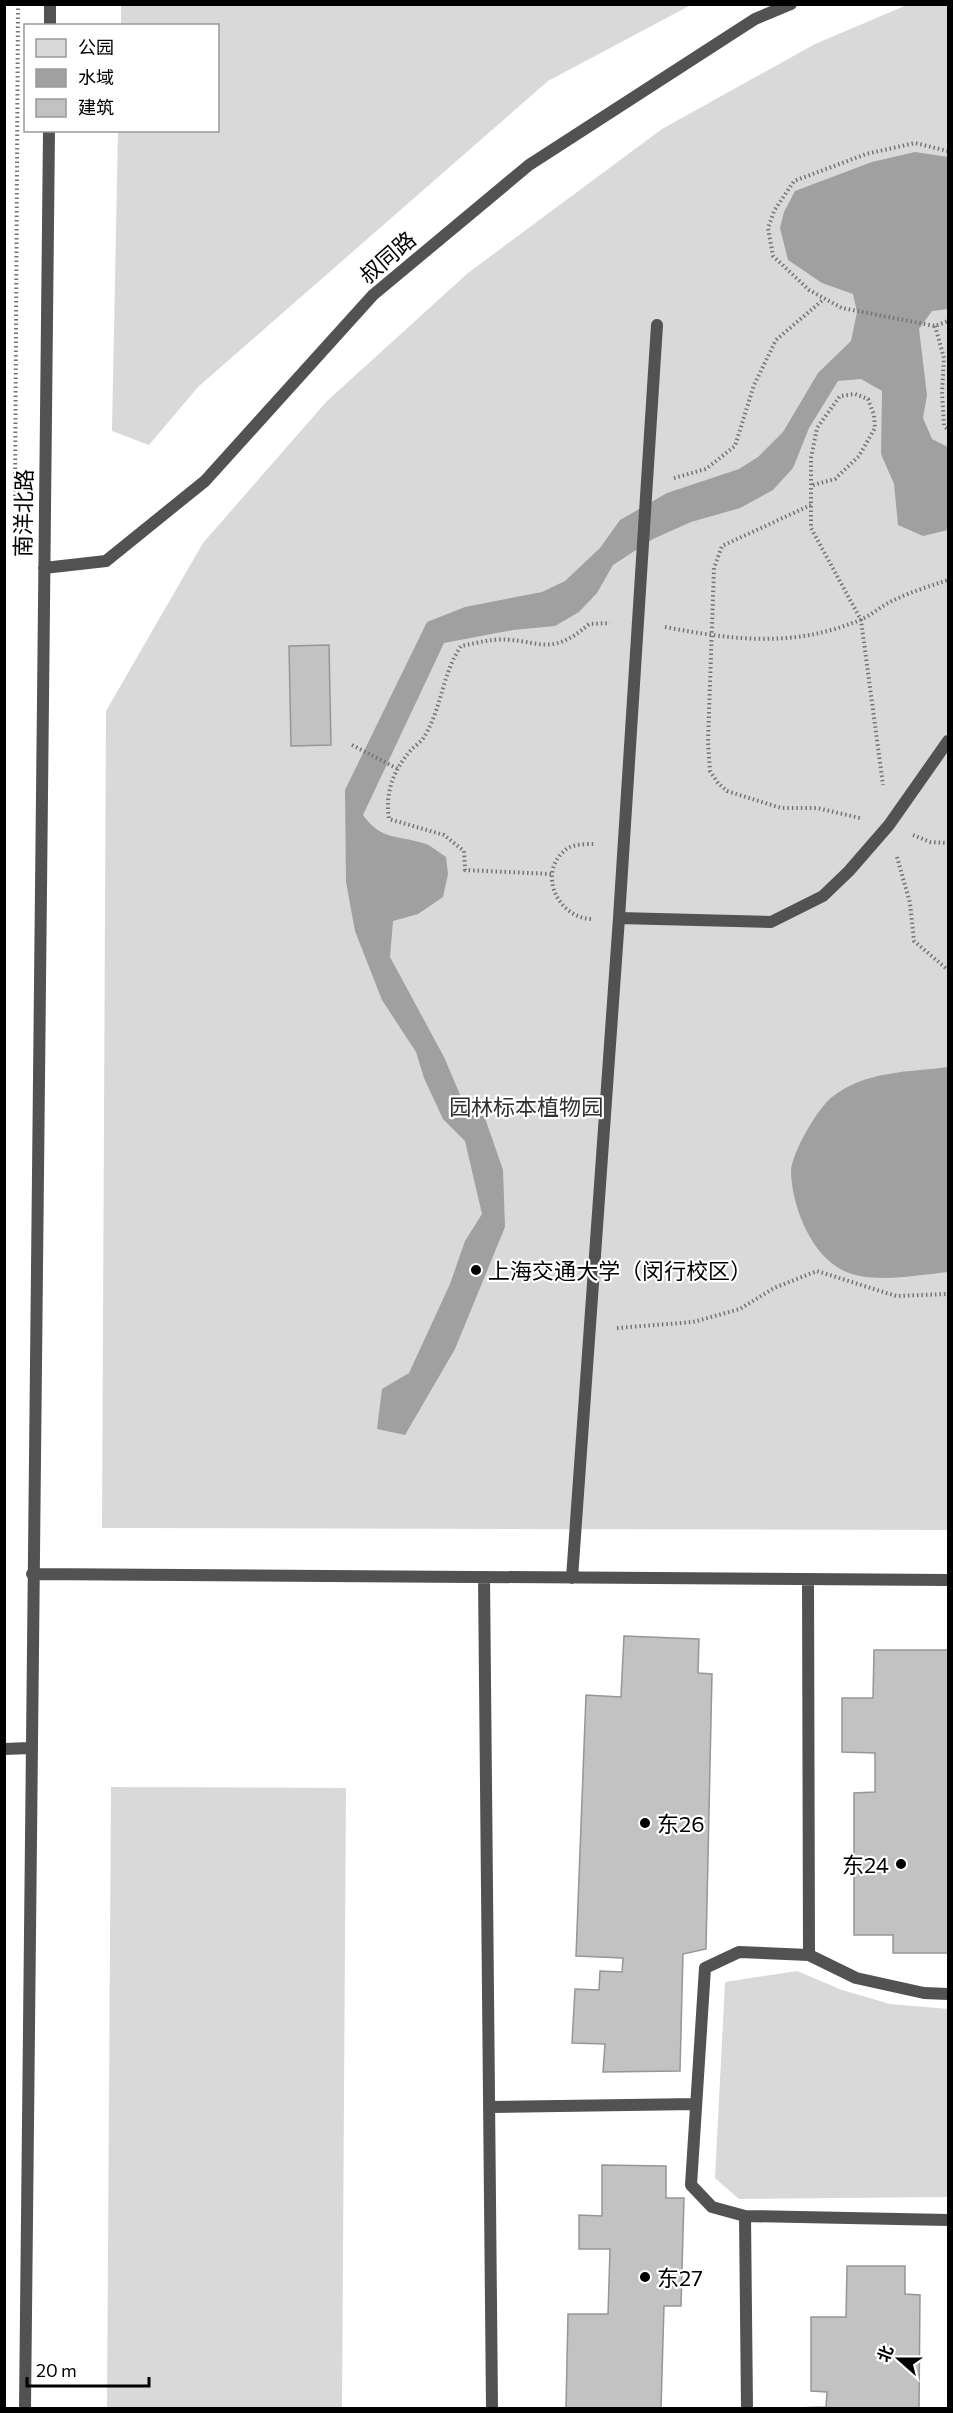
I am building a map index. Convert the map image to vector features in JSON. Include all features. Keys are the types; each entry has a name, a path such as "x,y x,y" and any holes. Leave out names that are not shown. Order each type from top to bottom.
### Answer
{"lane":[{"path":"50,4 50,24"},
{"name":"叔同路","path":"44,568 106,561 205,481 373,295 529,165 755,19 791,4"},
{"name":"南洋北路","path":"25,2409 30,1748 49,132"},
{"path":"572,1578 624,846 657,325"},
{"path":"619,918 771,922 823,896 849,871 889,825 948,741"},
{"path":"32,1574 948,1580"},
{"path":"484,1577 492,2409"},
{"path":"808,1579 809,1955"},
{"path":"4,1749 30,1748"},
{"path":"948,1994 924,1993 856,1978 809,1955 739,1952 705,1968 691,2185 712,2207 745,2216 948,2220"},
{"path":"489,2107 696,2103"},
{"path":"745,2216 747,2409"}],"path":[{"path":"948,151 915,143 866,154 794,182 774,211 768,228 773,256 809,290 842,308 935,326 948,321"},
{"path":"646,489 706,469 735,446 754,385 776,340 824,298"},
{"path":"935,326 945,358 943,404 944,426 948,430"},
{"path":"813,485 835,479 859,456 875,428 874,415 868,399 855,394 840,396 817,428 811,458 813,485 811,528 861,620 889,825 910,903 914,941 948,970"},
{"path":"812,505 722,546 714,568 714,636 708,742 710,771 718,783 727,790 781,808 817,808 889,825"},
{"path":"551,874 465,870 464,851 444,835 389,819 386,800 398,769 424,738 442,692 443,680 450,662 461,646 494,640 550,645 577,635 589,624 637,622 714,636 762,640 792,639 861,620 892,601 948,580"},
{"path":"352,745 398,769"},
{"path":"619,918 588,919 563,909 552,890 551,874 557,858 570,847 604,843 624,846"},
{"path":"588,1338 624,1325 693,1322 740,1310 774,1288 817,1271 896,1296 948,1294"}],"green space":[{"path":"121,4 691,5 548,81 198,387 149,445 112,431 118,132 219,132 219,24 121,24"},
{"name":"园林标本植物园","path":"907,5 948,5 948,1530 102,1528 106,711 203,543 327,401 468,273 662,129 815,44"},
{"path":"111,1787 346,1788 342,2408 107,2408"},
{"path":"797,1971 842,1990 890,2004 948,2009 948,2197 739,2199 715,2178 725,1982"}],"water":[{"path":"915,152 948,157 948,309 932,311 919,329 927,395 923,418 932,439 948,447 948,530 923,536 898,525 894,484 881,454 882,391 861,379 838,381 809,428 793,468 773,490 740,508 691,522 653,539 613,565 597,593 579,612 555,626 513,630 444,643 363,815 384,833 426,844 446,857 448,874 443,897 418,914 393,921 390,957 444,1057 461,1097 484,1115 503,1170 505,1227 455,1349 405,1435 377,1429 382,1389 409,1373 450,1284 465,1241 482,1214 465,1141 443,1119 424,1078 416,1052 382,1000 355,931 346,882 345,790 427,622 465,607 542,592 565,581 600,548 620,520 667,493 739,469 758,457 783,432 818,373 851,341 857,312 853,294 822,283 788,260 780,228 784,212 795,191 872,162"},
{"path":"948,1067 948,1272 891,1278 848,1273 827,1259 810,1238 804,1225 792,1185 791,1172 795,1154 819,1111 832,1097 845,1088 887,1074"}],"building":[{"path":"329,645 331,745 291,746 289,646"},
{"name":"东26","path":"624,1636 699,1639 698,1673 712,1674 706,1949 683,1954 680,2071 603,2072 605,2044 572,2043 575,1989 599,1990 600,1971 622,1972 623,1958 576,1956 586,1695 621,1697"},
{"name":"东24","path":"874,1650 948,1650 948,1953 893,1953 893,1935 854,1935 854,1793 875,1792 875,1753 842,1752 842,1698 873,1698"},
{"name":"东27","path":"602,2165 666,2166 666,2198 684,2198 681,2306 664,2306 661,2408 566,2408 568,2314 608,2314 610,2249 579,2249 579,2215 602,2216"},
{"path":"847,2266 905,2266 905,2294 920,2295 919,2408 796,2408 826,2407 827,2392 811,2391 811,2317 846,2317"}],"place":[{"name":"上海交通大学（闵行校区）","path":"476,1270"},
{"name":"东26","path":"645,1823"},
{"name":"东24","path":"901,1864"},
{"name":"东27","path":"645,2277"}]}
